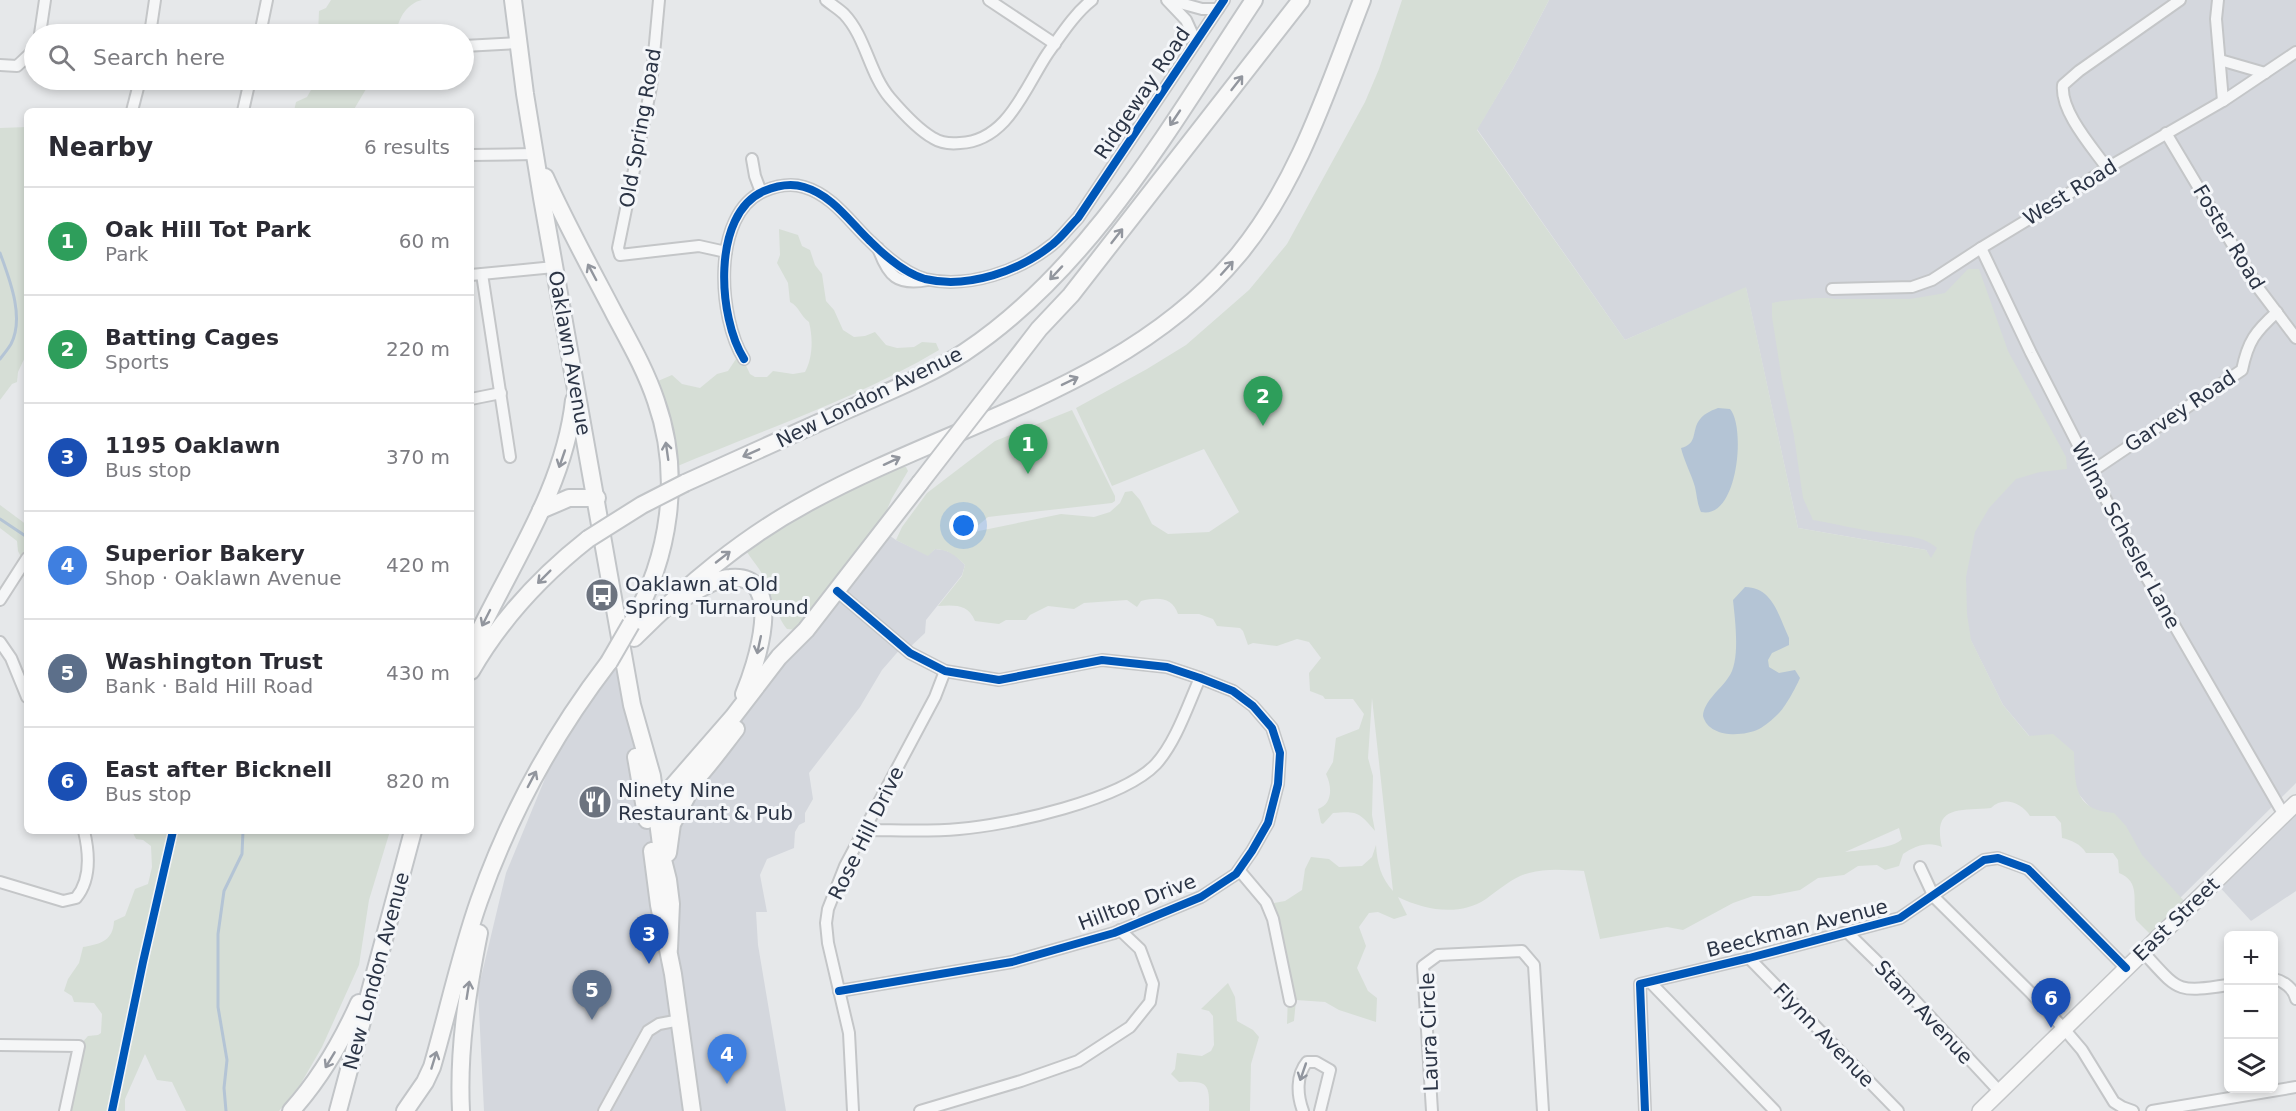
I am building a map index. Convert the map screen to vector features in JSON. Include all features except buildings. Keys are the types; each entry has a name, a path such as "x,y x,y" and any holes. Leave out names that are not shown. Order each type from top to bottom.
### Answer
{"main road":[{"name":"Oaklawn Avenue","path":"513,0 554,267 597,498 632,705 648,763 659,905 669,950 692,1111"},
{"name":"New London Avenue","path":"474,667 517,606 550,571 588,539 642,505 686,483 908,383 963,353 992,333 1033,297 1080,246 1134,180 1254,0"},
{"path":"1039,329 1071,295 1301,0"},
{"path":"405,1111 425,1082 432,1067 479,902 507,831 548,749 576,706 633,631 723,556 777,519 838,487 1098,367 1149,336 1203,292 1239,254 1285,184 1310,133 1362,0"},
{"path":"535,154 563,217 645,374 657,403 665,436 670,488 665,537 654,579 633,631"},
{"path":"653,812 733,717 779,657 806,630 1039,329 1134,180"},
{"path":"474,643 541,510 558,468 568,438 576,381"},
{"path":"541,510 569,498 597,498"},
{"path":"662,609 708,585 731,578 750,582 759,592 764,607 760,641 748,684 733,717"},
{"path":"668,880 668,843 672,824 681,806 788,662 806,630"},
{"name":"Oaklawn Avenue","path":"632,705 632,728 668,880 671,904 669,950"},
{"path":"653,812 674,801 714,759"},
{"path":"648,763 666,773 686,771"},
{"name":"East Street","path":"1980,1111 2296,803"},
{"path":"461,1111 461,1043 468,988 480,931 507,831"},
{"name":"New London Avenue","path":"338,1111 412,834"},
{"path":"291,1111 324,1070 376,971"}],"street":[{"path":"41,24 45,0"},
{"path":"151,24 155,0"},
{"path":"262,24 267,0"},
{"name":"Old Spring Road","path":"659,0 651,87 618,248 620,255 699,246 726,252"},
{"path":"826,0 845,15 861,40 873,74 887,95 905,115 933,139 950,144 968,143 988,137 1006,120 1055,44 1084,6 1092,0"},
{"path":"990,0 1055,44"},
{"path":"1168,0 1202,9 1221,4"},
{"path":"1168,0 1186,20 1196,42"},
{"path":"2107,168 2067,107 2062,95 2063,85 2079,71 2180,0"},
{"path":"2218,0 2216,19 2223,100"},
{"name":"Ridgeway Road","path":"761,192 777,185 803,187 829,201 850,218 878,248 885,270 907,282 968,281 1003,272 1053,244 1078,218 1221,4"},
{"path":"474,45 518,43"},
{"name":"West Road","path":"1832,289 1902,288 1922,285 2052,205 2107,168 2223,100 2296,52"},
{"path":"0,66 17,66 24,59"},
{"path":"2220,60 2265,73"},
{"path":"133,108 137,90"},
{"path":"244,108 248,90"},
{"name":"Foster Road","path":"2166,133 2259,289 2296,338"},
{"path":"474,155 535,154"},
{"path":"744,359 736,347 728,321 725,294 726,242 736,217 754,196 761,192 754,176 752,159"},
{"name":"Wilma Schesler Lane","path":"1981,248 2091,472 2161,605 2284,815"},
{"path":"510,457 501,393 476,275 554,267"},
{"name":"Garvey Road","path":"2091,472 2242,370 2250,341 2277,312"},
{"path":"474,398 501,393"},
{"path":"0,600 24,563"},
{"name":"Hilltop Drive","path":"837,591 910,653 945,671 999,680 1102,660 1167,667 1200,678 1233,691 1253,706 1272,728 1280,753 1278,784 1268,823 1239,870 1201,897 1120,930 1012,962 839,991"},
{"path":"0,642 11,658 24,690"},
{"name":"Rose Hill Drive","path":"853,1111 849,1034 828,943 826,923 828,909 845,866 935,697 945,671"},
{"path":"863,830 959,829 1018,820 1074,805 1132,783 1156,763 1175,734 1200,678"},
{"path":"0,882 63,901 76,898 84,882 88,861 84,834"},
{"name":"Beeckman Avenue","path":"1650,982 1900,918 1934,897 1984,860 1998,858 2028,869 2126,968"},
{"path":"1920,867 1934,897 2065,1030 2082,1050 2114,1102 2133,1111"},
{"path":"1239,870 1266,902 1273,919 1290,1001"},
{"path":"920,1111 933,1110 1078,1061 1130,1027 1150,1002 1153,984 1140,949 1120,930"},
{"name":"Stam Avenue","path":"1848,933 1894,978 2000,1092"},
{"name":"Laura Circle","path":"1432,1111 1423,966 1438,955 1522,951 1534,965 1543,1111"},
{"path":"2143,952 2174,984 2182,988 2194,990 2224,986"},
{"name":"Flynn Avenue","path":"1749,958 1898,1111"},
{"path":"2278,981 2285,984 2296,999"},
{"path":"1646,1110 1640,984 1650,982 1775,1111"},
{"path":"604,1111 648,1031 659,1024 680,1020"},
{"path":"0,1045 79,1046 66,1111"},
{"path":"1303,1111 1298,1096 1302,1067 1307,1062 1316,1062 1330,1070 1320,1111"},
{"path":"2152,1111 2296,1087"}],"shaded area":[{"path":"331,0 422,0 408,7 399,24 318,24 319,11 326,8"},
{"path":"1402,0 1549,0 1513,69 1477,130 1625,340 1746,287 1798,528 1926,550 1931,558 1937,548 1912,537 1813,520 1803,498 1794,436 1782,380 1772,317 1772,303 1814,298 1910,299 1945,293 1968,269 1979,269 2008,351 2066,457 2067,469 2040,472 2016,479 1989,508 1975,532 1966,577 1967,614 1971,640 2003,705 2029,736 2053,734 2074,752 2077,785 2084,801 2101,811 2114,813 2126,826 2142,855 2185,902 2154,938 2136,920 2133,887 2126,877 2119,873 2118,860 2113,853 2086,853 2076,843 2062,838 2061,823 2055,816 2030,816 2017,804 2001,802 1991,808 1951,813 1941,824 1942,847 1927,844 1912,849 1903,854 1899,866 1885,870 1877,865 1858,866 1844,875 1818,878 1800,890 1769,896 1753,896 1733,903 1683,930 1667,927 1600,939 1584,871 1549,870 1529,873 1512,881 1476,905 1453,910 1431,908 1398,897 1407,915 1394,919 1378,912 1369,913 1359,927 1366,946 1357,968 1368,991 1377,998 1376,1022 1339,1010 1325,1002 1296,1000 1294,1021 1287,1024 1288,996 1268,904 1285,901 1302,890 1305,869 1311,857 1329,859 1339,867 1362,866 1372,857 1376,845 1380,870 1393,891 1372,698 1368,758 1373,776 1372,815 1375,831 1361,816 1347,812 1333,813 1323,824 1318,809 1323,807 1329,799 1330,789 1326,774 1333,762 1336,738 1359,729 1364,714 1353,699 1325,699 1310,691 1309,673 1321,658 1309,642 1297,639 1277,646 1253,643 1248,645 1240,628 1217,626 1213,619 1199,614 1178,614 1172,604 1159,599 1141,601 1137,607 1127,600 1084,603 1074,609 1048,606 1030,615 1026,620 1006,620 999,624 975,621 965,609 955,606 938,606 962,576 965,565 948,552 935,549 928,556 896,540 902,527 927,493 995,441 1072,410 1115,496 1115,501 988,517 969,533 1061,514 1094,517 1110,512 1120,503 1125,492 1132,491 1140,500 1152,524 1168,534 1209,532 1239,512 1204,449 1112,486 1076,408 1186,345 1249,290 1287,244 1365,102 1379,69","holes":["1899,828 1902,839 1884,847 1845,852"]},
{"path":"1549,0 2296,0 2296,783 2173,905 2003,705 1926,550 1798,528 1746,288 1625,340 1477,129 1513,69"},
{"path":"311,90 365,90 355,108 295,108 296,102 307,97"},
{"path":"24,127 24,359 18,372 17,382 12,384 0,400 0,128"},
{"path":"779,229 798,235 802,246 810,250 815,265 822,274 826,301 834,310 843,330 854,337 875,332 886,345 897,348 914,347 922,342 936,343 939,350 875,384 673,468 651,384 672,375 682,384 700,388 717,374 728,371 740,353 750,374 755,377 767,377 773,371 793,374 805,372 808,366 812,347 809,322 790,302 788,283 777,263 780,255"},
{"path":"898,467 906,467 908,471 892,498 879,528 798,630 787,629 761,572 747,552 749,541 781,519"},
{"path":"0,505 24,523 24,562 18,551 17,541 0,528"},
{"path":"879,528 896,540 928,555 935,549 954,554 965,565 962,575 926,620 925,633 908,649 902,647 882,670 860,707 809,773 813,799 805,813 805,822 799,825 795,832 794,848 767,859 760,875 767,912 756,912 758,945 786,1111 484,1111 478,990 506,873 558,747 588,702 620,664 652,819"},
{"path":"2296,803 2296,891 2251,921 2215,882"},
{"path":"134,834 389,834 369,900 359,965 322,1047 300,1085 279,1111 186,1111 172,1082 157,1080 145,1054 125,1099 125,1111 66,1111 79,1046 88,1036 101,1033 102,1014 94,1003 74,1002 72,996 64,991 68,979 79,963 83,947 96,944 109,937 114,921 125,916 135,889 148,884 152,867 151,846 143,840 136,839"},
{"path":"1228,983 1235,997 1237,1021 1253,1030 1259,1037 1251,1064 1250,1111 1209,1111 1209,1094 1205,1085 1196,1082 1179,1082 1171,1074 1175,1069 1177,1053 1202,1056 1211,1051 1214,1045 1213,1016 1209,1011 1201,1009"}],"water":[{"path":"1718,408 1730,409 1735,419 1738,452 1731,488 1723,502 1714,511 1701,512 1681,448 1690,444 1696,426 1702,417"},
{"path":"1745,587 1755,588 1769,598 1789,638 1789,645 1772,653 1768,660 1769,667 1779,673 1795,670 1800,678 1784,707 1766,724 1752,732 1727,734 1712,728 1703,716 1709,701 1725,682 1735,662 1733,600"}],"waterway":[{"path":"0,253 16,310 15,333 11,344 0,359"},
{"path":"0,519 24,535"},
{"path":"226,1111 224,1088 227,1060 218,1007 218,934 224,891 242,854 243,834"}],"cycle path":[{"path":"744,359 735,341 729,319 724,268 728,243 735,221 747,203 764,191 779,186 804,187 832,203 888,258 910,273 925,279 958,282 1009,270 1040,254 1063,235 1078,218 1224,0"},
{"path":"837,591 910,653 945,671 999,680 1102,660 1167,667 1200,678 1233,691 1253,706 1272,728 1280,753 1278,784 1268,823 1236,874 1201,897 1114,933 1012,962 839,991"},
{"path":"112,1111 172,834"},
{"path":"1645,1111 1640,984 1900,918 1984,860 1998,858 2028,869 2126,968"}],"place":[{"name":"Batting Cages","path":"1263,426"},
{"name":"Oak Hill Tot Park","path":"1028,474"},
{"name":"Oaklawn at Old Spring Turnaround","path":"602,595"},
{"name":"Ninety Nine Restaurant & Pub","path":"595,802"},
{"name":"1195 Oaklawn","path":"649,964"},
{"name":"Washington Trust","path":"592,1020"},
{"name":"East after Bicknell","path":"2051,1028"},
{"name":"Superior Bakery","path":"727,1084"}]}
